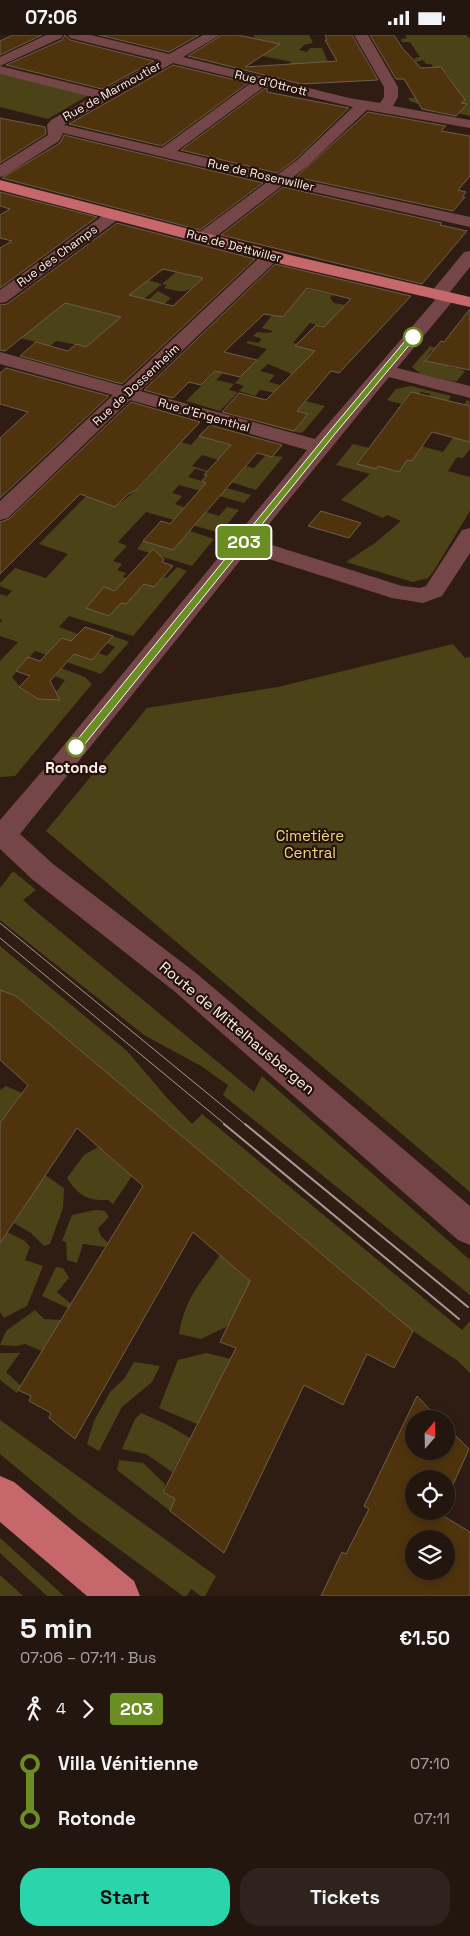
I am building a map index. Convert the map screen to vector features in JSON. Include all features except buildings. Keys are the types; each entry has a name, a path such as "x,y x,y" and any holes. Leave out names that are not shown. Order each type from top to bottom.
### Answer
{"main road":[{"name":"Rue de Dettwiller","path":"0,185 271,256 470,302"},
{"path":"0,1496 119,1596"}],"street":[{"path":"0,62 56,35"},
{"name":"Rue d'Ottrott","path":"74,35 364,105 470,124"},
{"name":"Rue de Marmoutier","path":"0,171 52,140 56,135 54,127 56,123 213,35"},
{"path":"361,35 391,87 391,97 384,108"},
{"path":"0,69 104,95"},
{"path":"164,153 263,81"},
{"path":"203,238 280,180 364,105"},
{"name":"Rue de Rosenwiller","path":"54,127 280,180 469,221"},
{"name":"Rue des Champs","path":"0,298 114,215"},
{"name":"Rue de Dossenheim","path":"0,513 271,256"},
{"path":"1,834 384,370 442,296 470,256"},
{"path":"0,273 24,280"},
{"name":"Rue d'Engenthal","path":"1,359 320,447"},
{"path":"384,370 470,392"},
{"path":"243,543 400,593 423,596 434,591 470,535"},
{"name":"Route de Mittelhausbergen","path":"1,834 37,868 185,982 470,1228"}],"green space":[{"path":"253,35 309,35 313,43 304,45 299,50 307,52 310,48 322,48 328,62 287,65 292,62 262,56 255,58 238,47 255,37"},
{"path":"405,35 466,35 470,39 470,116 458,113 466,104 461,103 437,110 410,101 408,98 430,97 455,87 446,72 437,73 431,64 426,64 423,60 416,62 414,58 420,57 410,42 402,42 401,39 407,38"},
{"path":"0,74 89,95 48,119 0,107"},
{"path":"176,272 203,278 189,290 185,291 164,288 167,285 162,284"},
{"path":"137,277 162,284 144,299 118,292"},
{"path":"289,285 332,295 330,298 334,303 351,306 331,328 310,323 293,343 304,348 355,354 292,374 268,364 260,371 275,375 269,382 290,388 283,395 325,406 303,432 300,433 279,428 283,423 297,427 308,414 278,406 280,394 260,390 255,396 239,391 244,386 235,383 267,349 246,343 248,341 258,343 262,339 253,336 257,332 269,333 273,331 262,328 272,315 283,317 285,315"},
{"path":"158,291 171,298 161,307 89,347 56,341 50,346 6,334 59,301 127,319"},
{"path":"430,346 436,348 430,352 425,361 456,367 465,371 456,382 421,374 412,367"},
{"path":"216,371 223,373 216,380 234,384 229,390 238,392 220,411 186,401"},
{"path":"411,386 451,396 448,401 429,396 431,394 411,392 401,404 387,400 396,389"},
{"path":"467,400 470,401 463,440 470,442 470,449 463,458 457,457 448,471 470,477 470,511 433,572 428,578 413,582 346,562 375,543 401,521 387,515 383,518 341,500 370,474 336,465 353,444 369,448 359,461 377,469 379,466 398,471 417,445 443,452 455,435 445,432"},
{"path":"199,436 232,446 219,460 202,455 192,466 208,471 195,469 188,477 251,495 244,503 179,485 172,493 182,496 175,504 184,507 183,509 203,515 206,512 219,516 227,507 239,510 220,533 146,512 118,542 127,546 113,561 122,564 117,570 126,573 123,577 154,587 164,577 167,578 177,567 187,571 133,636 69,616 59,627 78,634 71,641 62,638 54,646 92,660 99,653 107,656 115,647 107,643 113,636 129,642 101,674 35,651 12,677 19,686 38,699 49,700 57,695 56,692 65,680 55,676 61,668 85,677 92,684 15,776 0,777 0,661 18,642 0,636 0,623 2,620 0,619 0,594 7,596 12,591 0,586 0,583 15,568 46,578 68,554 39,544 90,492 115,507 139,488 181,442 191,445"},
{"path":"266,455 283,457 256,490 231,482 246,466 254,468"},
{"path":"190,531 214,539 192,566 137,549 143,541 166,548 173,540 180,542"},
{"name":"Cimetière Central","path":"453,644 465,658 470,657 470,1192 46,831 147,708 278,687"},
{"path":"13,871 36,890 23,900 32,908 254,1092 262,1076 470,1260 470,1295 223,1095 228,1085 201,1066 144,1035 0,920 0,888"},
{"path":"0,946 127,1051 192,1124 202,1114 462,1330 470,1321 470,1373 458,1361 413,1331 16,996 0,990"},
{"path":"6,1086 22,1093 0,1123 0,1090"},
{"path":"98,1147 132,1176 113,1204 108,1200 84,1196 75,1189 67,1178 84,1155"},
{"path":"45,1175 64,1188 63,1208 50,1244 44,1246 31,1233 14,1223"},
{"path":"95,1210 105,1211 109,1217 98,1228 101,1236 108,1243 105,1247 83,1244 77,1263 67,1260 66,1242 62,1241 72,1215"},
{"path":"7,1232 25,1241 30,1247 25,1260 43,1266 27,1306 4,1318 0,1312 0,1243"},
{"path":"220,1255 250,1281 228,1326 201,1339 179,1334 189,1301"},
{"path":"56,1267 63,1268 69,1278 57,1292 71,1304 68,1308 42,1296"},
{"path":"35,1310 44,1319 61,1320 42,1351 25,1344 16,1346 0,1345 6,1331"},
{"path":"0,1353 20,1353 6,1372 21,1386 17,1393 0,1380"},
{"path":"206,1353 231,1359 197,1424 159,1408 178,1360"},
{"path":"134,1362 160,1366 152,1382 122,1407 99,1451 87,1444 94,1421 110,1392 124,1379"},
{"path":"141,1413 166,1424 190,1438 172,1472 146,1454 122,1449 135,1419"},
{"path":"0,1420 216,1576 205,1596 201,1596 191,1589 187,1596 183,1596 78,1519 0,1454"},
{"path":"119,1460 143,1463 165,1484 163,1492 175,1499 170,1511 117,1470"},
{"path":"0,1538 64,1596 47,1596 0,1553"},
{"path":"0,1575 23,1596 0,1596"}],"tram line":[{"path":"0,923 246,1125"},
{"path":"0,938 226,1125"},
{"path":"224,1124 459,1319"},
{"path":"245,1124 468,1307"}],"bus line":[{"name":"203","path":"76,747 331,433 413,337"}],"place":[{"name":"Rotonde","path":"76,747"}]}
